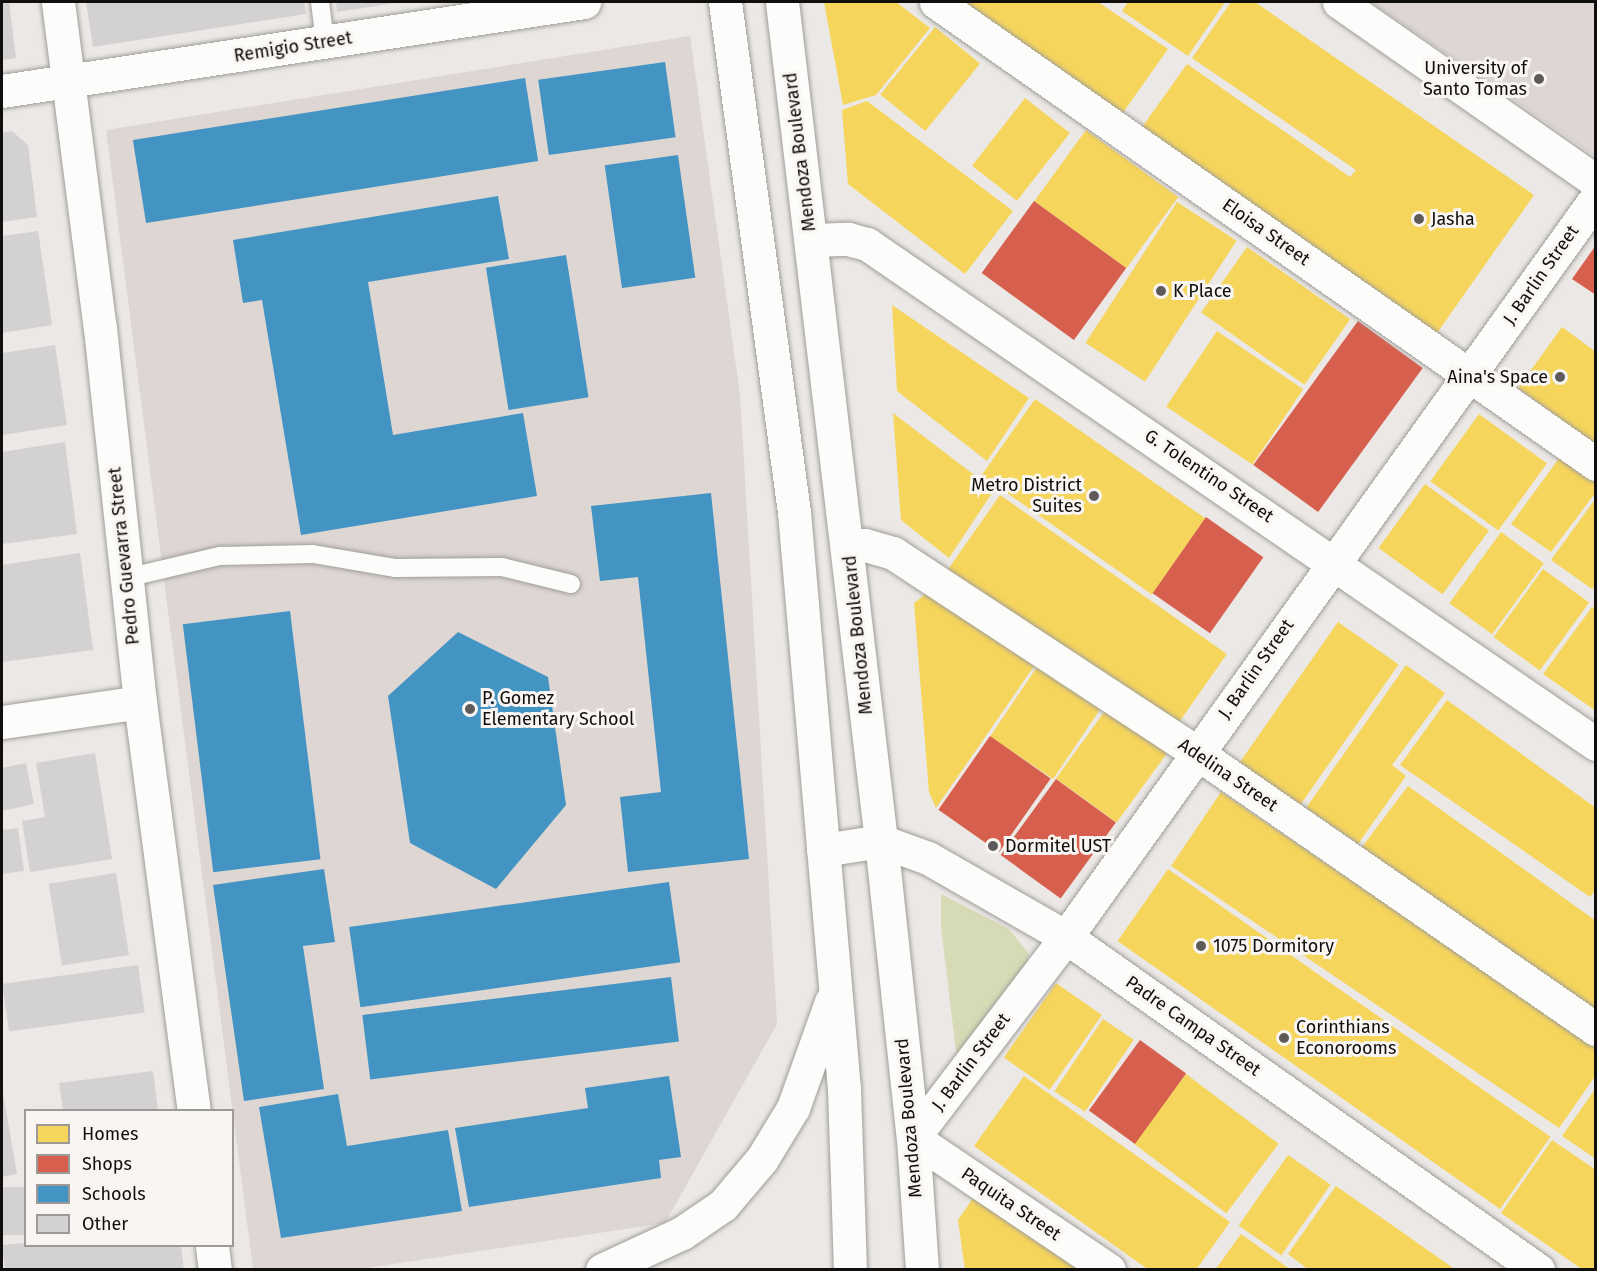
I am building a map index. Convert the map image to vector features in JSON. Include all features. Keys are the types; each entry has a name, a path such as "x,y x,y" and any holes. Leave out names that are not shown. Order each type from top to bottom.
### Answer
{"street":[{"name":"Pedro Guevarra Street","path":"58,2 100,328 140,702 194,1109"},
{"name":"Remigio Street","path":"2,91 584,2"},
{"path":"724,2 794,512 844,1089 850,1269"},
{"name":"Mendoza Boulevard","path":"782,2 848,547 914,1138 922,1269"},
{"name":"Eloisa Street","path":"936,2 1596,464"},
{"path":"1339,2 1596,181"},
{"name":"J. Barlin Street","path":"914,1138 1066,937 1332,560 1471,375 1596,198"},
{"name":"G. Tolentino Street","path":"811,240 848,239 867,244 1332,560 1596,744"},
{"name":"Adelina Street","path":"848,547 865,545 893,553 1197,753 1596,1029"},
{"path":"2,722 140,702"},
{"name":"Padre Campa Street","path":"823,850 881,841 928,858 1066,937 1538,1269"},
{"path":"602,1269 682,1233 723,1205 762,1159 793,1108 835,992"},
{"name":"Paquita Street","path":"914,1138 1109,1269"},
{"path":"212,1247 215,1269"}],"lane":[{"path":"320,2 326,42"},
{"path":"126,578 220,556 313,554 396,568 502,567 571,584"}],"shaded area":[{"name":"University of Santo Tomas","path":"1371,2 1595,2 1595,156"},
{"name":"P. Gomez Elementary School","path":"690,36 740,395 777,1024 665,1223 360,1269 253,1269 106,130"}],"green space":[{"path":"941,894 1009,929 1029,954 1024,973 958,1067 941,927"}],"building: Homes":[{"path":"824,2 896,2 930,28 876,95 843,105"},
{"path":"956,2 1098,2 1168,49 1122,114"},
{"path":"1128,2 1225,2 1188,56 1122,11"},
{"path":"1231,2 1255,2 1534,195 1435,336 1140,130 1187,64 1350,177 1356,170 1192,58"},
{"path":"935,27 980,64 925,131 880,95"},
{"path":"1025,98 1070,133 1017,201 972,166"},
{"path":"867,101 1013,211 965,274 848,184 842,110"},
{"path":"1086,130 1178,197 1127,268 1034,201"},
{"name":"K Place","path":"1177,202 1237,241 1145,382 1086,343"},
{"path":"1247,247 1350,319 1304,385 1201,313"},
{"path":"892,305 1029,398 987,461 897,391"},
{"name":"Aina's Space","path":"1562,327 1596,352 1596,445 1518,388"},
{"path":"1217,331 1303,389 1252,465 1166,406"},
{"path":"1035,399 1205,518 1152,594 982,475"},
{"path":"893,413 994,490 949,558 901,520"},
{"path":"1479,414 1547,463 1498,531 1430,481"},
{"path":"1560,457 1596,483 1596,492 1551,552 1511,524"},
{"path":"1425,484 1489,530 1442,594 1379,548"},
{"path":"1000,495 1227,654 1174,730 947,571"},
{"path":"1596,498 1596,585 1592,589 1551,560"},
{"path":"1501,532 1544,563 1492,634 1449,603"},
{"path":"1543,569 1589,603 1540,670 1494,637"},
{"path":"932,589 1039,659 936,808 929,792 914,603"},
{"path":"1592,607 1596,609 1596,711 1543,674"},
{"path":"1338,622 1399,664 1299,806 1239,764"},
{"path":"1041,661 1104,703 1053,779 990,736"},
{"path":"1406,665 1445,693 1392,765 1406,776 1358,844 1306,808"},
{"path":"1447,700 1596,808 1596,889 1590,897 1400,765"},
{"path":"1110,704 1171,748 1117,823 1056,778"},
{"path":"1408,786 1596,921 1596,1016 1362,847"},
{"path":"1221,792 1596,1047 1596,1075 1559,1128 1171,866"},
{"path":"1168,869 1551,1137 1500,1209 1118,941"},
{"path":"1056,983 1102,1015 1050,1090 1004,1058"},
{"path":"1103,1019 1134,1040 1085,1112 1054,1091"},
{"path":"1186,1074 1279,1144 1226,1213 1134,1143"},
{"path":"1024,1076 1230,1222 1196,1270 1149,1270 974,1146"},
{"path":"1596,1088 1596,1159 1562,1136"},
{"path":"1552,1140 1596,1170 1596,1270 1583,1270 1501,1213"},
{"path":"1288,1155 1331,1185 1281,1255 1239,1225"},
{"path":"1336,1186 1456,1270 1309,1270 1288,1254"},
{"path":"980,1188 1079,1270 965,1270 958,1220"},
{"path":"1241,1234 1291,1270 1215,1270"}],"building: Shops":[{"path":"1034,201 1126,268 1074,340 982,273"},
{"path":"1596,245 1596,295 1572,279"},
{"path":"1358,321 1423,368 1318,512 1253,465"},
{"path":"1206,517 1263,557 1210,633 1153,593"},
{"path":"990,736 1051,778 999,852 938,810"},
{"path":"1056,779 1116,822 1061,899 1001,855"},
{"path":"1140,1040 1186,1074 1135,1144 1089,1110"}],"building: Schools":[{"path":"665,62 676,137 549,155 538,80"},
{"path":"525,78 538,161 146,223 133,140"},
{"path":"678,155 695,278 622,288 605,165"},
{"path":"498,196 509,259 368,282 393,435 523,413 537,496 301,535 262,300 243,303 233,240"},
{"path":"566,255 589,397 509,410 486,268"},
{"path":"711,493 749,859 628,872 620,797 661,792 638,577 600,581 591,506"},
{"path":"290,611 320,859 213,872 183,624"},
{"path":"458,632 548,677 566,805 496,889 410,843 388,696"},
{"path":"324,869 335,942 303,946 324,1089 244,1101 213,885"},
{"path":"669,882 680,962 360,1007 349,927"},
{"path":"671,977 679,1042 370,1079 362,1015"},
{"path":"669,1076 681,1157 659,1160 661,1178 469,1207 455,1128 588,1108 585,1088"},
{"path":"338,1094 347,1146 448,1130 462,1211 281,1238 259,1107"}],"building: Other":[{"path":"2,2 9,2 16,58 2,60"},
{"path":"86,2 304,2 306,14 93,47"},
{"path":"336,2 396,2 396,3 337,12"},
{"path":"12,131 28,145 37,217 2,222 2,133"},
{"path":"38,231 52,325 2,333 2,236"},
{"path":"55,345 67,425 2,435 2,353"},
{"path":"65,442 77,534 2,544 2,452"},
{"path":"80,553 93,650 2,662 2,565"},
{"path":"95,753 112,859 30,872 22,821 45,817 36,763"},
{"path":"26,763 34,804 2,811 2,768"},
{"path":"18,828 24,871 2,874 2,830"},
{"path":"116,873 129,955 62,966 49,884"},
{"path":"138,965 145,1013 9,1032 2,984"},
{"path":"153,1071 158,1109 63,1109 59,1083"},
{"path":"2,1088 17,1174 2,1177"},
{"path":"2,1187 24,1187 24,1235 2,1235"},
{"path":"24,1243 24,1247 181,1247 184,1270 5,1270 2,1245"}],"place":[{"name":"University of Santo Tomas","path":"1539,79"},
{"name":"Jasha","path":"1419,219"},
{"name":"K Place","path":"1161,291"},
{"name":"Aina's Space","path":"1560,377"},
{"name":"Metro District Suites","path":"1094,496"},
{"name":"P. Gomez Elementary School","path":"470,709"},
{"name":"Dormitel UST","path":"993,846"},
{"name":"1075 Dormitory","path":"1201,946"},
{"name":"Corinthians Econorooms","path":"1284,1038"}]}
